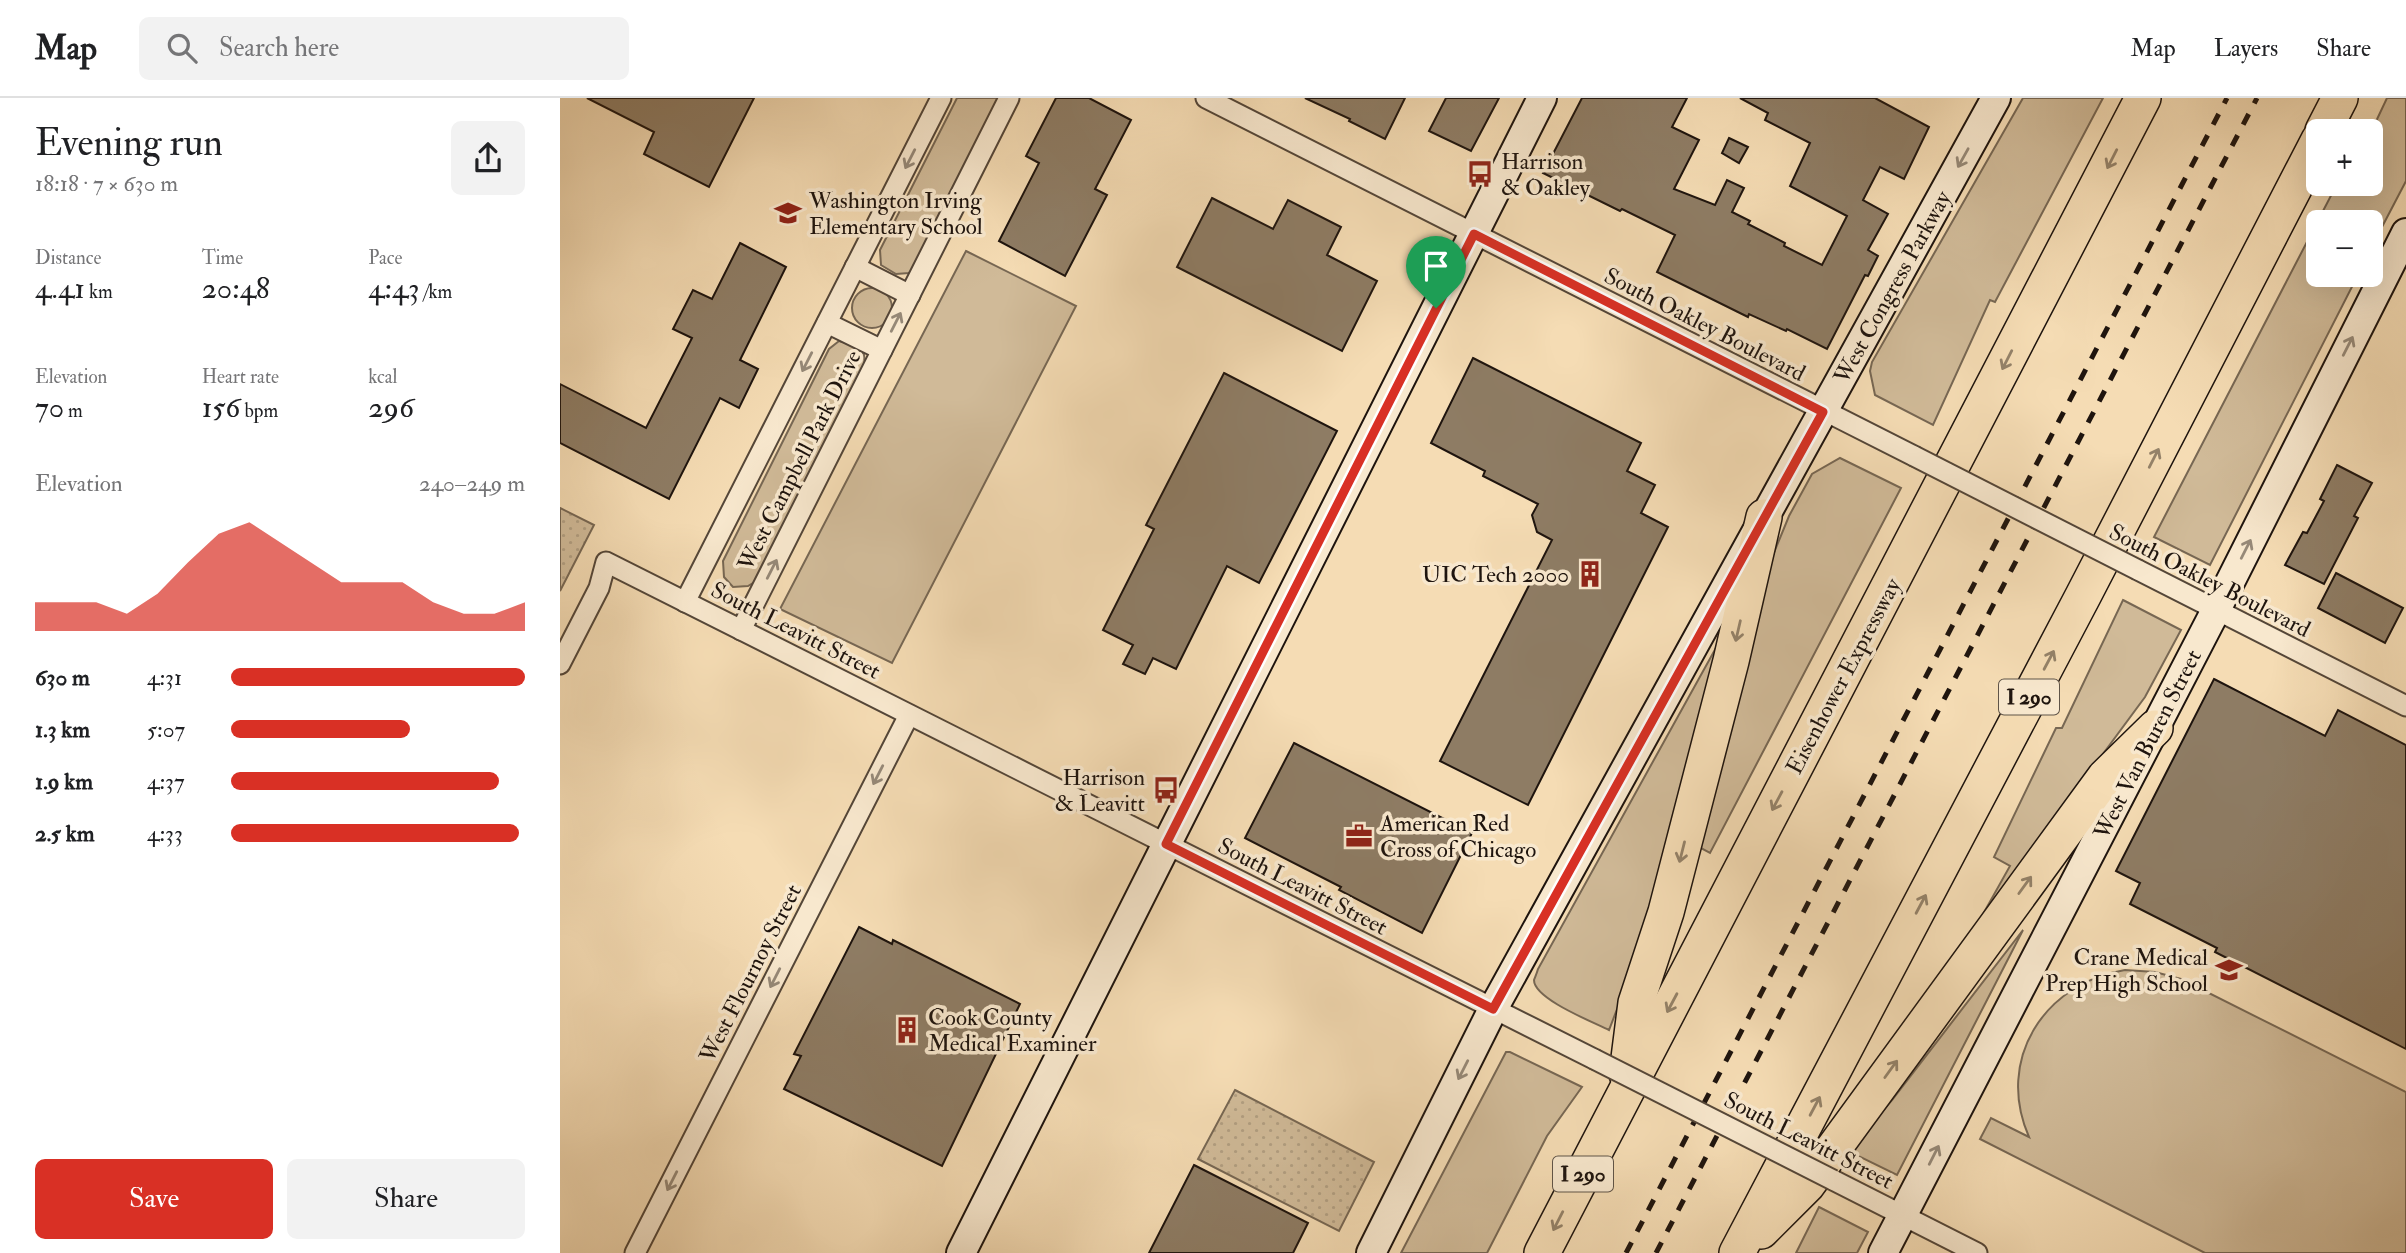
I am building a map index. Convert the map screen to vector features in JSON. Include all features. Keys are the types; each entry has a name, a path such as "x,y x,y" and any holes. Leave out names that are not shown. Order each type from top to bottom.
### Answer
{"highway":[{"name":"Eisenhower Expressway","path":"1542,1253 2143,98"},
{"path":"2329,119 2340,98"},
{"name":"I 290","path":"1738,1253 2306,165"},
{"path":"1624,1095 1636,1003 1666,912 1731,661 1764,517"},
{"path":"1738,1253 1807,1185 2105,777 2155,728"}],"street":[{"name":"West Campbell Park Drive","path":"685,602 941,98"},
{"name":"West Campbell Park Drive","path":"741,630 1009,98"},
{"name":"South Oakley Boulevard","path":"1206,98 2406,706"},
{"path":"961,1253 1542,98"},
{"name":"West Congress Parkway","path":"1371,1253 1493,1009 1823,412 1990,100"},
{"name":"West Van Buren Street","path":"1883,1253 2216,610 2406,233"},
{"path":"855,267 910,295"},
{"name":"West Campbell Park Drive","path":"827,323 882,350"},
{"name":"South Leavitt Street","path":"560,664 599,588 606,562 1977,1253"},
{"name":"West Flournoy Street","path":"635,1253 909,715"}],"shaded area":[{"path":"957,98 1002,98 919,264 909,273 896,274 881,265 880,250"},
{"path":"2023,98 2103,98 1995,302 1990,300 1933,425 1875,395 1870,371 1872,362"},
{"path":"2387,98 2406,98 2406,181 2383,225 2383,210 2324,210 2331,196 2383,196 2383,119 2377,119"},
{"path":"2306,244 2306,287 2352,287 2210,565 2154,537"},
{"path":"966,251 1076,306 892,663 780,609"},
{"path":"872,288 880,289 886,294 891,300 891,316 886,322 880,327 872,328 864,327 858,322 853,316 852,308 853,300 858,294 864,289"},
{"path":"839,341 853,345 864,354 865,368 758,580 748,586 733,587 724,577 723,561 829,349"},
{"path":"1840,458 1901,488 1710,853 1697,846 1773,555 1789,516 1812,474"},
{"path":"560,508 594,525 560,591"},
{"path":"2123,600 2181,630 2145,697 2021,865 1964,948 2010,866 1994,857 2056,728 2062,728"},
{"path":"1717,646 1679,824 1631,973 1609,1030 1578,1016 1543,995 1534,980"},
{"path":"2023,930 1897,1175 1848,1151 1892,1100"},
{"path":"2125,970 2155,972 2181,979 2406,1092 2406,1253 2205,1253 1980,1139 1991,1118 2029,1137 2020,1108 2018,1080 2023,1054 2034,1030 2050,1008 2071,991 2096,978"},
{"path":"1506,1052 1582,1087 1547,1136 1487,1253 1401,1253"},
{"path":"1235,1090 1374,1162 1339,1231 1198,1159"},
{"path":"1819,1207 1868,1232 1857,1253 1796,1253"}],"building":[{"path":"587,98 754,98 709,187 644,154 654,132"},
{"path":"1056,98 1089,98 1131,120 1095,189 1107,195 1065,276 999,241 1039,163 1026,156"},
{"path":"1305,98 1405,98 1385,139"},
{"path":"1446,98 1499,98 1471,151 1429,131"},
{"path":"1582,98 1687,98 1672,127 1699,140 1674,189 1715,205 1727,180 1744,188 1732,212 1750,221 1748,224 1785,243 1784,246 1822,265 1847,216 1790,186 1810,143 1765,120 1768,113 1740,98 1875,98 1929,127 1904,179 1880,167 1863,200 1888,214 1868,250 1878,256 1868,276 1865,275 1827,349 1787,329 1786,331 1749,314 1748,317 1657,272 1675,235 1543,173"},
{"path":"1729,138 1748,147 1739,163 1722,153"},
{"path":"1212,198 1273,229 1288,200 1341,227 1327,255 1377,281 1342,351 1177,267"},
{"path":"740,243 786,267 740,360 758,369 739,408 720,398 669,499 560,443 560,384 646,428 692,338 673,329 693,290 712,299"},
{"name":"UIC Tech 2000","path":"1473,358 1641,443 1627,471 1655,485 1641,513 1668,527 1528,805 1440,761 1552,540 1537,532 1532,515 1538,504 1483,476 1485,471 1431,443"},
{"path":"1224,373 1337,431 1259,583 1227,566 1176,669 1153,658 1145,674 1123,664 1133,645 1103,630 1154,529 1146,525"},
{"path":"2337,465 2372,483 2354,516 2358,518 2324,584 2285,565 2303,532 2307,533 2324,501 2320,499"},
{"path":"2336,573 2403,608 2385,643 2318,608"},
{"path":"2214,679 2325,736 2338,710 2406,745 2406,1049 2215,952 2217,948 2130,904 2140,883 2116,871"},
{"name":"American Red Cross of Chicago","path":"1294,743 1472,833 1422,933 1339,890 1341,887 1245,838"},
{"name":"Cook County Medical Examiner","path":"859,927 892,944 893,940 1020,1004 942,1166 784,1089 801,1056 794,1054"},
{"path":"1194,1165 1308,1223 1293,1253 1149,1253"}],"railway":[{"path":"1626,1253 2227,98"},
{"path":"1656,1253 2257,98"}],"place":[{"name":"Harrison & Oakley","path":"1480,174"},
{"name":"Washington Irving Elementary School","path":"788,213"},
{"name":"UIC Tech 2000","path":"1590,574"},
{"name":"Harrison & Leavitt","path":"1166,790"},
{"name":"American Red Cross of Chicago","path":"1359,836"},
{"name":"Crane Medical Prep High School","path":"2229,970"},
{"name":"Cook County Medical Examiner","path":"907,1030"}],"route":[{"path":"1474,234 1823,412 1493,1009 1166,844 1436,308 1474,234"}]}
